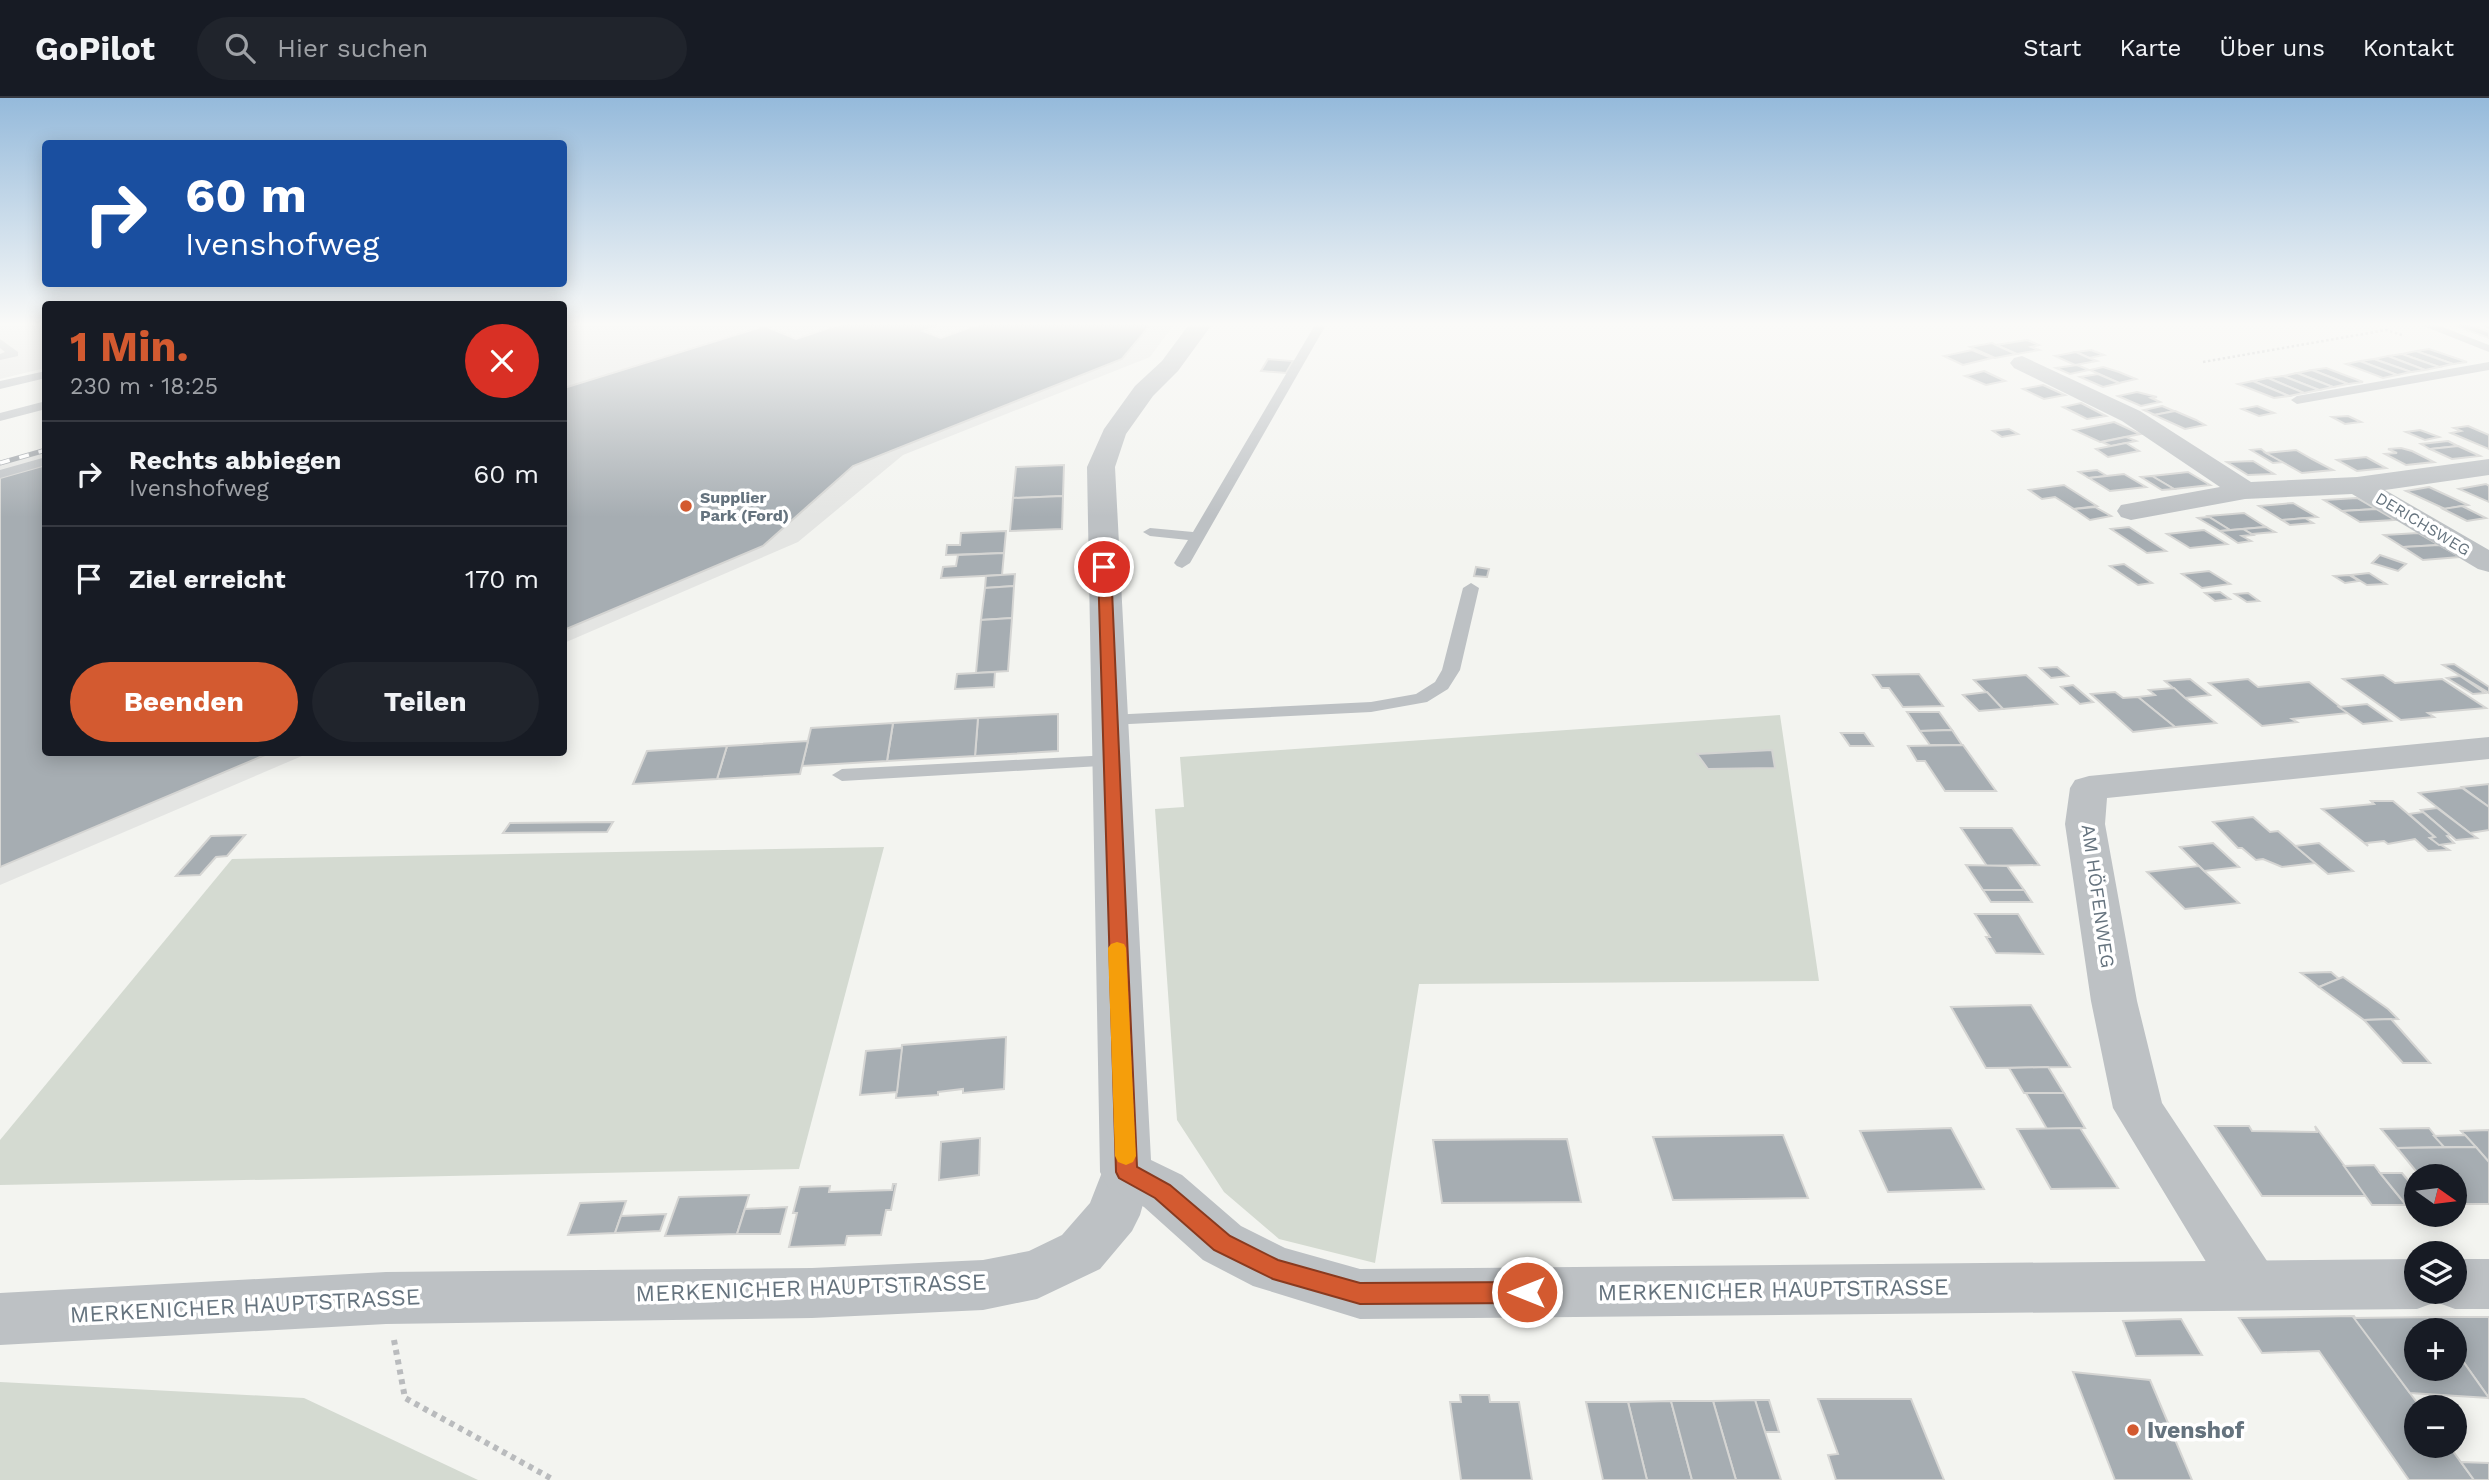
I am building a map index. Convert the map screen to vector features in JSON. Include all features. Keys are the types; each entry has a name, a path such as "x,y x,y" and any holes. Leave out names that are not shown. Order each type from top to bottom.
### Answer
{"street":[{"path":"1126,1172 1101,467 1113,434 1148,387"},
{"path":"2072,387 2131,416 2245,491"},
{"name":"DERICHSWEG","path":"2131,511 2245,491 2357,485 2489,467"},
{"name":"DERICHSWEG","path":"2357,485 2489,563"},
{"name":"AM HÖFENWEG","path":"2252,1285 2138,1108 2114,1002 2085,824 2089,788 2489,748"},
{"name":"MERKENICHER HAUPTSTRASSE","path":"0,1318 386,1298 812,1293 983,1285 1037,1274 1081,1252 1113,1214 1126,1172 1163,1191 1222,1243 1273,1269 1360,1294 2404,1284"},
{"path":"2467,1284 2489,1284"}],"lane":[{"path":"1182,563 1284,387"},
{"path":"2297,400 2368,387"},
{"path":"0,417 42,406"},
{"path":"0,467 42,455"},
{"path":"0,474 42,462"},
{"path":"1150,532 1197,537"},
{"path":"1109,720 1371,708 1421,698 1442,685 1451,670 1471,588"},
{"path":"842,775 1110,761"}],"path":[{"path":"386,1298 405,1398 554,1480"}],"shaded area":[{"name":"Supplier Park (Ford)","path":"567,387 1073,387 903,455 798,542 567,642"},
{"path":"42,452 42,756 302,756 0,885 0,463"},
{"path":"1780,715 1819,981 1419,984 1375,1263 1279,1239 1224,1192 1177,1120 1155,809 1184,807 1180,757"},
{"path":"884,847 799,1169 0,1185 0,1140 232,859"},
{"path":"0,1382 304,1398 478,1480 0,1480"}],"building":[{"name":"Supplier Park (Ford)","path":"567,387 1050,387 853,466 763,546 567,629"},
{"path":"2048,387 2065,395 2044,399 2023,389"},
{"path":"2247,387 2269,387 2289,396 2274,398"},
{"path":"2269,387 2291,387 2304,393 2289,396"},
{"path":"2291,387 2319,390 2304,393"},
{"path":"2137,392 2157,397 2151,398 2160,402 2141,406 2118,396"},
{"path":"2081,403 2106,416 2087,419 2063,407"},
{"path":"2162,406 2174,411 2155,415 2144,410"},
{"path":"2257,406 2274,413 2259,416 2242,409"},
{"path":"2175,411 2205,425 2185,429 2154,415"},
{"path":"2348,416 2361,422 2345,424 2332,417"},
{"path":"2114,422 2140,434 2100,442 2074,430"},
{"path":"2468,426 2489,435 2489,449 2451,433 2461,431 2454,428"},
{"path":"2009,429 2018,434 2002,437 1993,431"},
{"path":"2420,430 2439,437 2425,440 2406,432"},
{"path":"2126,437 2136,441 2111,446 2102,442"},
{"path":"2448,441 2458,446 2430,449 2421,444"},
{"path":"2126,443 2139,451 2108,457 2096,449"},
{"path":"2458,446 2480,456 2452,459 2430,449"},
{"path":"2401,448 2434,462 2406,465 2385,454 2397,453 2388,449"},
{"path":"2261,449 2284,462 2273,463 2251,450"},
{"path":"2296,450 2333,470 2302,473 2266,453"},
{"path":"2366,457 2386,468 2357,471 2337,460"},
{"path":"2253,461 2274,474 2248,475 2227,462"},
{"path":"1064,465 1063,496 1013,498 1016,467"},
{"path":"42,466 42,756 263,756 0,867 0,478"},
{"path":"2097,470 2107,476 2089,478 2079,472"},
{"path":"2188,472 2210,485 2174,489 2152,476"},
{"path":"2124,474 2146,487 2110,491 2089,478"},
{"path":"2152,476 2174,489 2162,490 2141,477"},
{"path":"2486,484 2489,486 2489,502 2459,489"},
{"path":"2064,485 2097,506 2074,509 2055,497 2042,499 2029,490"},
{"path":"2429,487 2468,505 2445,509 2406,491"},
{"path":"1063,496 1062,529 1010,531 1013,498"},
{"path":"2357,498 2376,509 2342,511 2324,500"},
{"path":"2293,503 2317,517 2282,520 2259,506"},
{"path":"2462,506 2486,518 2467,521 2443,509"},
{"path":"2095,507 2111,516 2090,520 2074,509"},
{"path":"2376,509 2395,520 2360,522 2342,511"},
{"path":"2244,513 2266,527 2230,530 2208,516"},
{"path":"2209,517 2230,530 2220,531 2198,518"},
{"path":"2305,518 2313,523 2290,525 2282,520"},
{"path":"2129,527 2166,551 2147,553 2111,529"},
{"path":"2266,527 2275,532 2252,534 2243,529"},
{"path":"2243,529 2253,535 2242,536 2251,541 2238,543 2220,531"},
{"path":"2204,530 2227,544 2190,548 2167,534"},
{"path":"1006,531 1004,553 946,555 947,545 960,545 961,533"},
{"path":"2418,533 2439,545 2403,547 2384,535"},
{"path":"2439,545 2460,557 2423,560 2403,547"},
{"path":"1004,553 1002,575 941,578 943,567 956,566 958,555"},
{"path":"2380,555 2406,564 2398,571 2372,563"},
{"path":"2124,564 2152,583 2138,585 2110,566"},
{"path":"1476,567 1489,569 1487,577 1474,576"},
{"path":"2209,571 2230,584 2202,588 2182,574"},
{"path":"2369,573 2386,584 2367,585 2351,575"},
{"path":"1015,574 1014,586 985,588 986,576"},
{"path":"2349,575 2359,581 2345,583 2334,576"},
{"path":"1014,586 1012,618 981,620 985,588"},
{"path":"2220,592 2230,599 2215,601 2205,593"},
{"path":"2248,593 2259,601 2247,602 2235,594"},
{"path":"1012,618 1008,671 976,673 981,620"},
{"path":"2454,664 2489,687 2489,693 2443,665"},
{"path":"2057,667 2068,676 2051,678 2040,668"},
{"path":"995,672 994,687 955,689 957,674"},
{"path":"1919,674 1943,706 1903,707 1889,688 1882,688 1873,675"},
{"path":"2026,675 2057,704 2003,709 1974,680"},
{"path":"2383,675 2395,683 2442,679 2486,708 2428,713 2434,717 2401,720 2343,679"},
{"path":"2460,676 2485,693 2473,694 2447,678"},
{"path":"2190,679 2210,695 2185,698 2165,681"},
{"path":"2248,679 2258,687 2309,682 2348,713 2292,719 2297,722 2262,726 2209,683"},
{"path":"2073,685 2093,702 2080,704 2061,687"},
{"path":"2174,688 2216,723 2175,727 2138,697 2155,695 2149,690"},
{"path":"1987,692 2003,709 1979,711 1963,695"},
{"path":"2115,692 2123,698 2138,697 2175,727 2133,732 2091,694"},
{"path":"2367,704 2391,721 2363,724 2339,707"},
{"path":"1907,712 1939,712 1952,730 1920,731"},
{"path":"1058,714 1058,751 975,756 978,718"},
{"path":"978,718 975,756 887,761 893,723"},
{"path":"893,723 887,761 802,766 811,728"},
{"path":"1952,730 1962,745 1930,745 1920,731"},
{"path":"1841,733 1864,733 1873,746 1850,746"},
{"path":"808,741 800,774 717,779 727,746"},
{"path":"1963,745 1996,791 1945,791 1925,761 1917,761 1908,746"},
{"path":"727,746 717,779 633,784 647,751"},
{"path":"1772,750 1775,768 1708,769 1697,754"},
{"path":"2489,784 2489,807 2462,787"},
{"path":"2462,788 2489,807 2489,830 2470,833 2419,793"},
{"path":"2371,801 2393,801 2435,837 2430,838 2449,850 2428,851 2415,839 2388,844 2384,841 2366,843 2368,846 2322,809 2374,804"},
{"path":"2437,808 2477,838 2456,840 2421,810"},
{"path":"2423,812 2450,835 2447,836 2454,843 2439,845 2430,838 2435,837 2409,814"},
{"path":"2253,817 2270,832 2278,831 2315,863 2282,867 2263,859 2256,860 2242,848 2238,848 2213,822"},
{"path":"613,822 607,832 503,833 510,823"},
{"path":"1961,828 2012,828 2039,865 1987,866"},
{"path":"245,835 227,856 216,857 200,875 176,876 211,836"},
{"path":"2213,843 2239,867 2204,871 2180,847"},
{"path":"2319,843 2353,871 2328,874 2295,846"},
{"path":"1966,865 2007,866 2024,890 1983,890"},
{"path":"2199,866 2239,903 2185,909 2147,872"},
{"path":"1983,890 2024,890 2032,902 1991,902"},
{"path":"1975,914 2018,914 2043,954 1996,953 1986,937 1990,937"},
{"path":"2331,972 2339,979 2319,987 2301,973"},
{"path":"2343,977 2398,1019 2364,1020 2319,987"},
{"path":"2031,1005 2070,1067 1986,1068 1951,1007"},
{"path":"2391,1019 2430,1063 2403,1063 2364,1020"},
{"path":"1006,1037 1004,1089 963,1093 963,1089 938,1092 938,1095 896,1098 902,1045"},
{"path":"902,1048 897,1092 860,1095 866,1051"},
{"path":"2048,1067 2064,1093 2024,1093 2009,1068"},
{"path":"2026,1093 2064,1093 2085,1128 2047,1129"},
{"path":"2215,1126 2249,1126 2252,1131 2317,1132 2315,1126 2367,1196 2262,1196"},
{"path":"1951,1128 1984,1189 1888,1192 1860,1131"},
{"path":"2080,1128 2118,1188 2051,1189 2017,1129"},
{"path":"2429,1128 2444,1147 2397,1148 2381,1129"},
{"path":"2489,1130 2489,1162 2461,1131"},
{"path":"1783,1135 1808,1198 1673,1200 1653,1137"},
{"path":"2465,1135 2476,1147 2444,1147 2434,1136"},
{"path":"980,1138 979,1175 939,1180 941,1142"},
{"path":"1567,1139 1581,1202 1442,1203 1433,1140"},
{"path":"2476,1147 2489,1162 2489,1204 2468,1204 2468,1164 2410,1164 2397,1148"},
{"path":"2374,1165 2404,1205 2372,1205 2344,1166"},
{"path":"2380,1173 2402,1173 2404,1175 2404,1203"},
{"path":"893,1184 896,1184 891,1210 886,1210 881,1235 847,1236 845,1245 789,1247 797,1213 793,1213 800,1187 830,1186 829,1192 892,1190"},
{"path":"749,1195 737,1234 665,1236 679,1197"},
{"path":"626,1201 615,1233 568,1235 580,1203"},
{"path":"787,1207 780,1234 737,1234 745,1209"},
{"path":"666,1214 660,1231 615,1233 621,1216"},
{"path":"2354,1316 2411,1395 2404,1395 2404,1458 2458,1458 2474,1480 2409,1480 2319,1351 2262,1353 2239,1318"},
{"path":"2432,1317 2404,1318 2404,1381 2467,1381 2467,1367 2489,1398 2410,1393 2354,1318"},
{"path":"2489,1317 2489,1398 2467,1367 2467,1318 2433,1318"},
{"path":"2181,1319 2202,1355 2136,1356 2123,1321"},
{"name":"Ivenshof","path":"2073,1372 2150,1380 2192,1480 2115,1480"},
{"path":"1460,1395 1489,1395 1490,1402 1519,1402 1532,1480 1461,1480 1450,1402 1461,1402"},
{"path":"1818,1399 1911,1399 1944,1480 1836,1480 1828,1455 1838,1454"},
{"path":"1755,1400 1769,1400 1779,1432 1765,1432"},
{"path":"1755,1400 1781,1480 1736,1480 1713,1401"},
{"path":"1671,1401 1692,1480 1647,1480 1628,1402"},
{"path":"1671,1401 1713,1401 1736,1480 1692,1480"},
{"path":"1586,1402 1628,1402 1647,1480 1603,1480"},
{"path":"2461,1462 2489,1463 2489,1480 2474,1480"}],"railway":[{"path":"0,463 42,451"}],"slow traffic":[{"path":"1117,948 1126,1156"}],"place":[{"name":"Supplier Park (Ford)","path":"686,506"},
{"name":"Ivenshof","path":"2133,1430"}],"route":[{"path":"1104,567 1126,1172 1163,1191 1222,1243 1273,1269 1360,1294 1527,1292"}]}
